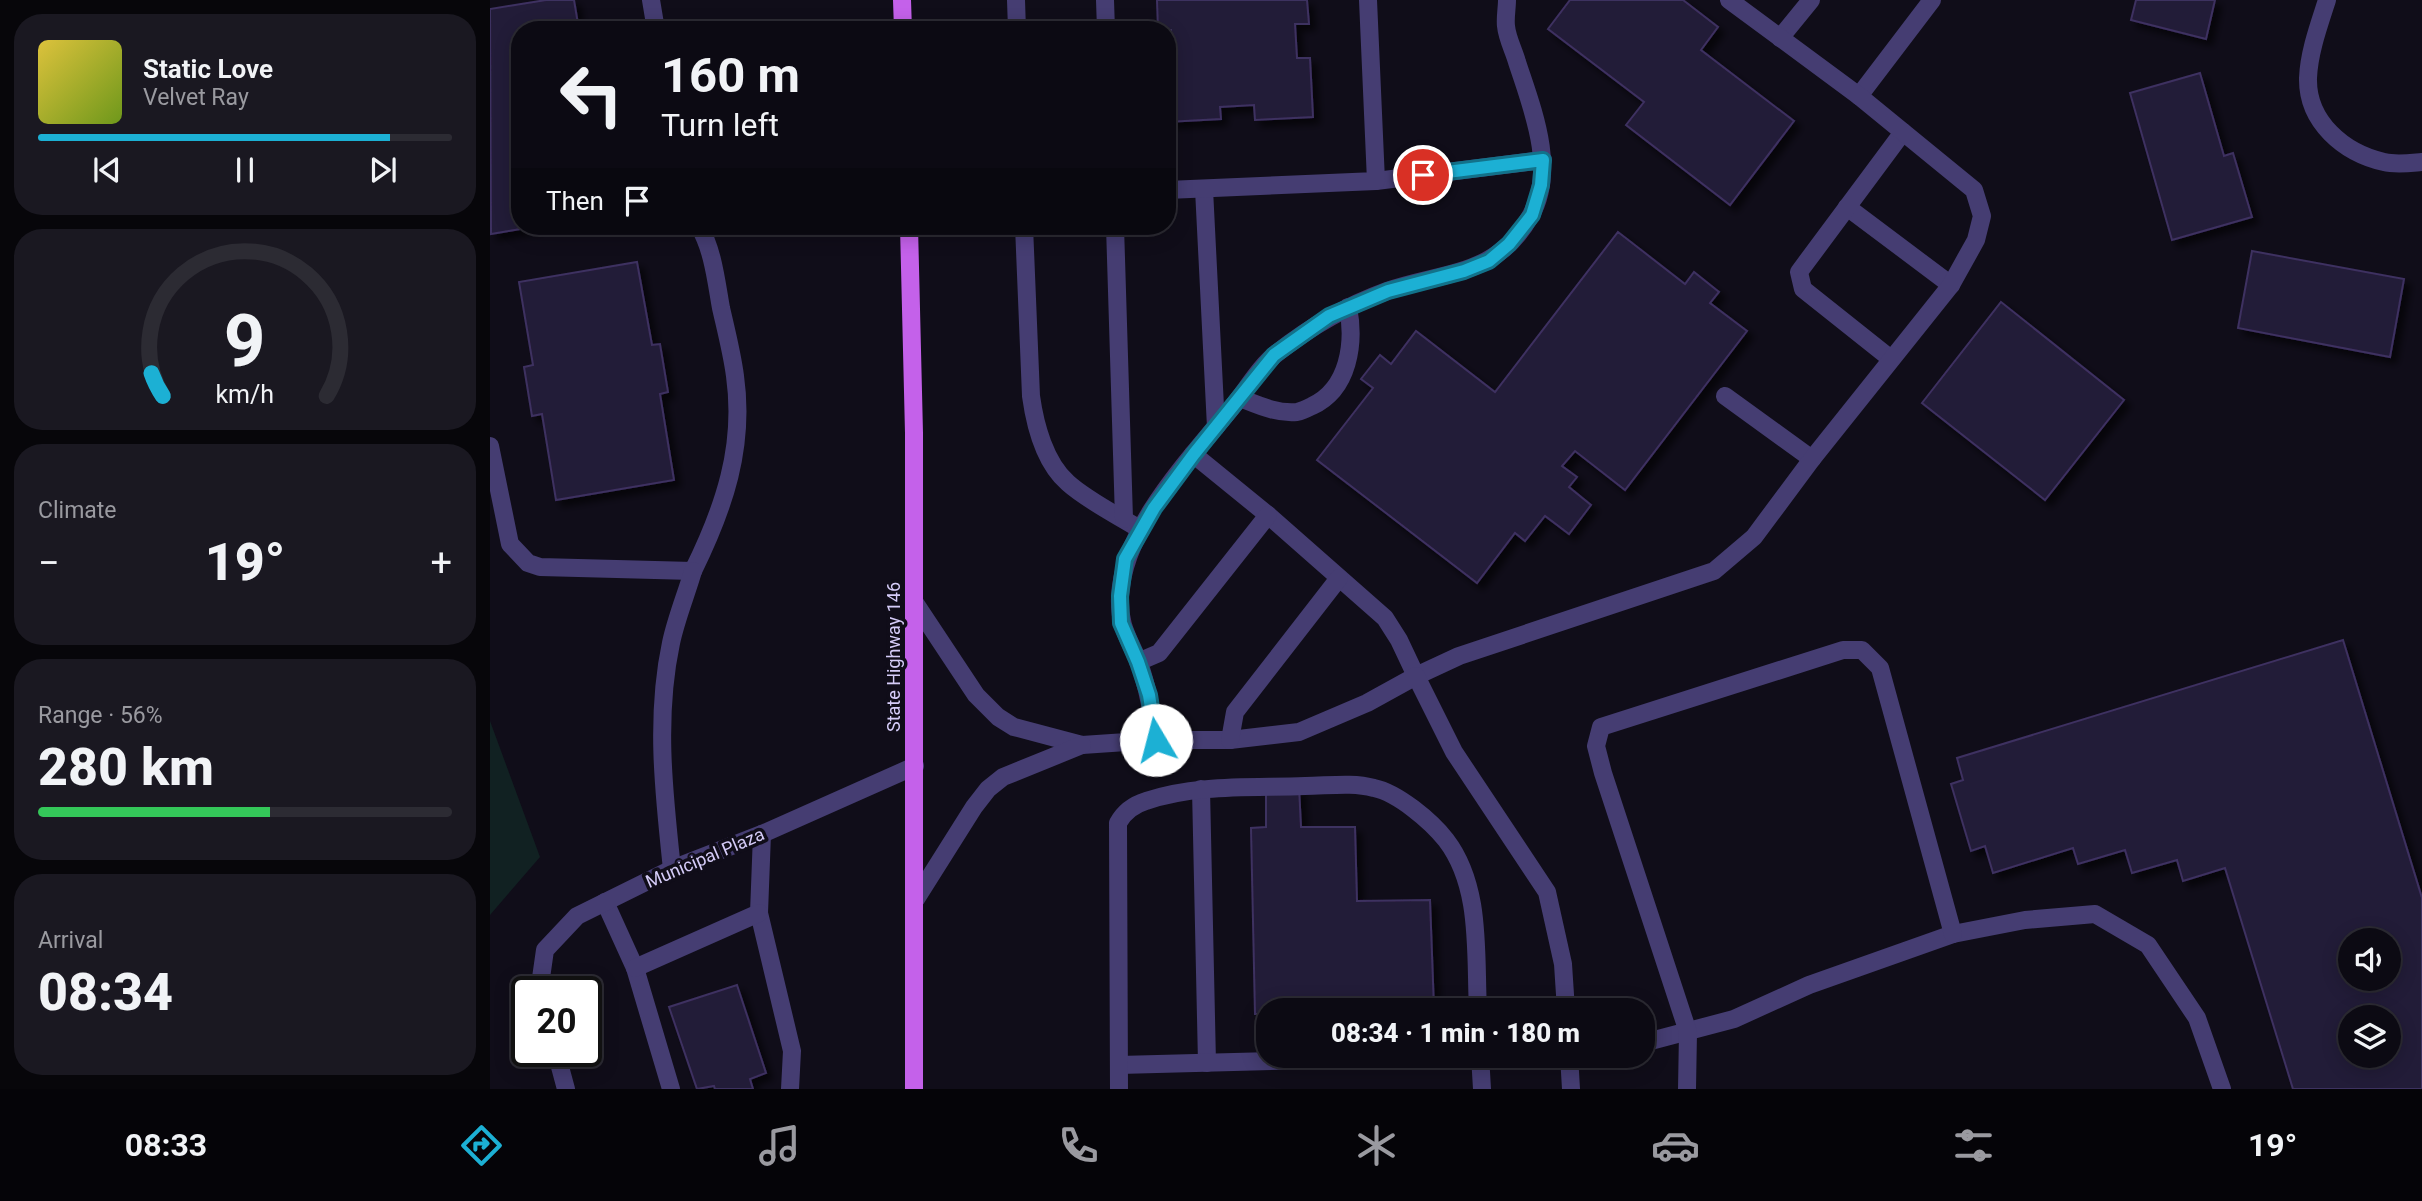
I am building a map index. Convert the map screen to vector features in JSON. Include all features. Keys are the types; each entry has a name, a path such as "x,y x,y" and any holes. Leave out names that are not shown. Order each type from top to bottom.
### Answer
{"main road":[{"path":"902,0 903,21"},
{"name":"State Highway 146","path":"909,235 915,603 914,1089"}],"street":[{"path":"651,0 654,21"},
{"path":"1016,0 1017,21"},
{"path":"1105,0 1106,21"},
{"path":"1368,0 1376,181"},
{"path":"1156,740 1149,695 1121,623 1120,596 1125,559 1154,508 1274,355 1329,316 1348,307 1388,291 1464,271 1489,261 1509,244 1532,215 1541,185 1543,160 1530,104 1506,27 1507,0"},
{"path":"915,603 976,695 998,717 1014,727 1082,745 1156,740 1230,740 1299,732 1367,703 1459,656 1714,571 1754,537 1812,459 1951,285 1976,240 1982,216 1974,190 1859,96 1729,0"},
{"path":"1780,38 1811,0"},
{"path":"1859,96 1931,0"},
{"path":"2327,0 2315,34 2308,79 2314,111 2333,138 2361,155 2387,163 2422,162"},
{"path":"1891,359 1803,289 1798,272 1903,132"},
{"path":"1176,190 1376,181 1543,160"},
{"path":"1204,189 1216,427"},
{"path":"1847,207 1951,285"},
{"path":"672,869 662,776 662,707 671,643 693,571 716,525 733,466 737,423 735,377 712,260 704,235"},
{"path":"1024,235 1034,418 1055,468 1069,484 1141,530"},
{"path":"1115,235 1124,519"},
{"path":"1240,398 1272,411 1298,412 1325,400 1340,383 1349,354 1352,327 1348,307"},
{"path":"1725,396 1812,459"},
{"path":"490,446 510,544 528,563 540,567 693,571"},
{"path":"1194,454 1385,618 1399,640 1454,752 1547,892 1563,964 1565,998"},
{"path":"1138,662 1159,653 1268,515"},
{"path":"1230,740 1235,712 1339,578"},
{"path":"1687,1089 1688,1032 1602,773 1596,746 1601,727 1843,650 1862,650 1880,668 1952,934"},
{"path":"916,900 988,789 1003,778 1082,745"},
{"name":"Municipal Plaza","path":"541,976 545,950 577,916 672,869 762,834 915,766"},
{"path":"1119,1089 1118,823 1124,813 1146,801 1201,789 1346,785 1375,788 1408,805 1444,838 1459,859 1469,884 1477,998"},
{"path":"1201,789 1207,1063"},
{"path":"762,834 759,913 792,1051 790,1089"},
{"path":"606,902 635,968 671,1089"},
{"path":"635,968 759,913"},
{"path":"1655,1040 1734,1019 1809,985 1952,934 2025,920 2095,914 2148,945 2197,1018 2222,1089"},
{"path":"1119,1065 1256,1062"},
{"path":"560,1067 566,1089"},
{"path":"1481,1068 1482,1089"},
{"path":"1570,1068 1572,1089"}],"shaded area":[{"path":"490,721 540,857 490,915"}],"building":[{"path":"546,0 574,0 578,21 511,21 511,231 491,234 490,9"},
{"path":"1157,0 1307,0 1309,24 1295,24 1297,58 1310,58 1313,117 1255,120 1254,105 1220,107 1221,119 1176,122 1176,21 1158,21"},
{"path":"1570,0 1683,0 1718,27 1701,50 1794,121 1730,205 1626,125 1644,102 1548,29"},
{"path":"2136,0 2215,0 2206,39 2131,20"},
{"path":"2200,73 2224,156 2233,153 2252,217 2172,240 2130,93"},
{"path":"1618,232 1685,284 1694,272 1719,292 1710,303 1747,331 1625,490 1575,451 1562,466 1577,477 1569,487 1591,505 1569,534 1545,516 1525,541 1515,533 1477,583 1317,460 1373,388 1361,379 1380,355 1391,364 1416,331 1495,392"},
{"path":"2252,251 2404,279 2390,357 2238,328"},
{"path":"637,262 652,345 660,344 668,392 660,394 674,480 556,500 542,414 532,416 524,367 533,365 519,282"},
{"path":"2001,302 2124,400 2045,500 1922,403"},
{"path":"2343,640 2422,898 2422,1089 2293,1089 2225,868 2183,881 2177,860 2132,873 2125,850 2078,864 2073,848 1993,873 1985,846 1971,851 1951,784 1963,780 1957,758"},
{"path":"1266,787 1299,787 1301,827 1355,827 1357,901 1430,900 1434,998 1256,998 1255,1014 1251,828 1266,827"},
{"path":"737,985 766,1073 750,1079 753,1089 715,1089 714,1086 697,1089 669,1007"}],"route":[{"path":"1156,740 1149,695 1121,623 1120,596 1125,559 1154,508 1274,355 1329,316 1388,291 1464,271 1489,261 1509,244 1532,215 1541,185 1543,160 1423,175"}]}
